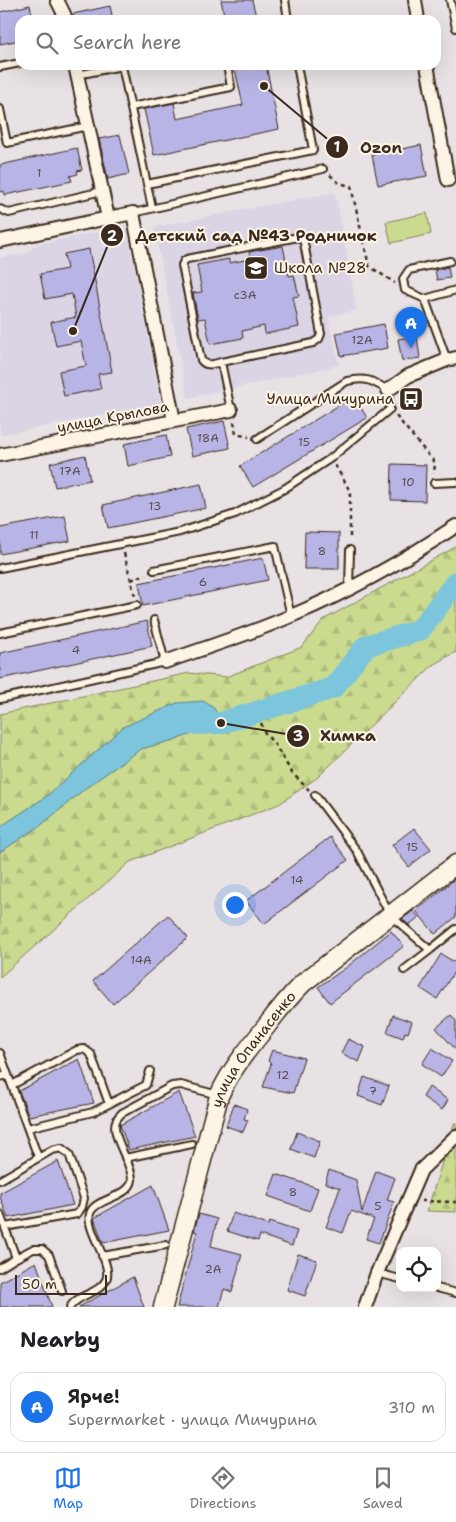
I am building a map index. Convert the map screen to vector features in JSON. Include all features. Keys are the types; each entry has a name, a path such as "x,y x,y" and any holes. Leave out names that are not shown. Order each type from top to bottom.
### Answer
{"street":[{"path":"56,0 64,15"},
{"path":"414,0 417,15"},
{"path":"76,70 108,218"},
{"path":"428,70 448,180"},
{"path":"0,241 133,213 174,422"},
{"path":"388,390 408,376 452,359"},
{"name":"улица Крылова","path":"0,455 231,410"},
{"path":"165,662 291,616 349,588 429,544 456,526"},
{"name":"улица Опанасенко","path":"163,1307 219,1096 241,1058 289,997 303,983 456,864"},
{"path":"365,1307 377,1273 421,1170 456,1136"}],"lane":[{"path":"284,0 287,15"},
{"path":"450,0 456,28"},
{"path":"0,67 15,64"},
{"path":"123,70 152,208"},
{"path":"131,107 231,87 227,70"},
{"path":"147,184 313,150 298,70"},
{"path":"0,109 7,143 88,126"},
{"path":"133,213 324,169"},
{"path":"0,209 9,213 102,191"},
{"path":"298,238 302,239 321,334 319,340 313,343 221,362 208,365 201,360 182,265 184,261 298,238"},
{"path":"450,261 410,270 403,278 405,290 426,300 452,359"},
{"path":"426,300 456,290"},
{"path":"221,362 231,410"},
{"path":"0,568 180,532 235,514 284,489 331,458 390,409 388,390 375,382 362,378 347,381 257,439"},
{"path":"434,483 456,482"},
{"path":"154,570 275,546 291,616"},
{"path":"349,588 350,550"},
{"path":"0,633 137,605"},
{"path":"0,699 165,662 154,620"},
{"path":"315,795 357,851 390,915 430,950"},
{"path":"404,970 456,929"},
{"path":"12,1085 77,1050 84,1049 91,1054 109,1104"},
{"path":"0,1053 38,1158"},
{"path":"28,1128 93,1112 146,1085 150,1072"},
{"path":"0,1077 8,1075"},
{"path":"70,1307 74,1301 100,1287 106,1280 107,1269 89,1221 90,1213 95,1206 128,1189 132,1182 131,1174 114,1129 116,1120 122,1114 172,1086 182,1085 219,1096"},
{"path":"125,1158 192,1144"},
{"path":"0,1180 52,1150 61,1148 69,1154 84,1198 82,1207 77,1214 5,1228"},
{"path":"0,1214 16,1258"},
{"path":"102,1256 166,1245"},
{"path":"0,1268 33,1249 42,1249 49,1255 62,1291"},
{"path":"377,1273 396,1278"},
{"path":"441,1289 456,1292"}],"path":[{"path":"324,169 339,183 351,186 369,266 405,290"},
{"path":"390,409 435,463"},
{"path":"236,434 257,439"},
{"path":"331,458 350,491 350,550"},
{"path":"122,544 137,605"},
{"path":"131,580 154,570"},
{"path":"261,723 265,733 275,745 292,773 315,795"},
{"path":"407,1201 456,1202"}],"shaded area":[{"name":"Школа №28","path":"335,192 357,310 328,317 339,365 188,398 154,227"},
{"path":"126,226 161,404 0,435 0,258 27,253 35,245"}],"green space":[{"path":"427,213 431,234 391,243 386,222"},
{"path":"456,545 456,652 434,664 318,777 279,804 130,862 0,977 0,852 40,826 87,787 141,749 221,724 177,703 123,727 47,796 0,827 0,714 189,673 226,677 302,647 323,620 452,549"},
{"path":"456,1122 456,1212 427,1211 454,1124"}],"water":[{"path":"203,701 214,708 221,723 212,728 141,749 87,787 40,826 0,852 0,827 47,796 123,727 177,703"}],"building":[{"path":"221,0 252,0 256,15 224,15"},
{"path":"30,5 32,15 15,15 15,41 0,44 0,12"},
{"path":"110,6 112,15 73,15"},
{"path":"235,70 267,70 279,129 154,155 144,109 174,103 177,119 243,105"},
{"path":"120,135 129,174 108,179 99,139"},
{"path":"421,145 427,176 378,185 372,155"},
{"path":"77,148 82,170 77,171 78,174 70,176 72,181 5,195 4,191 0,192 0,165"},
{"path":"283,246 289,276 294,275 299,296 293,297 299,327 265,334 264,326 242,331 243,338 210,344 205,318 198,319 193,293 202,292 197,265 229,259 229,263 251,259 249,252"},
{"path":"89,249 112,372 98,374 101,389 64,396 59,371 86,366 81,341 56,346 51,322 76,317 72,294 45,299 40,274 67,269 64,254"},
{"path":"448,267 450,278 437,280 435,270"},
{"path":"384,324 388,348 341,356 336,333"},
{"path":"417,336 420,358 402,361 398,339"},
{"path":"354,396 367,418 253,487 240,466"},
{"path":"224,421 230,448 192,456 186,429"},
{"path":"166,435 170,457 128,466 124,444"},
{"path":"85,455 90,480 55,487 50,463"},
{"path":"392,464 426,465 425,501 391,500"},
{"path":"201,484 206,508 108,528 103,505"},
{"path":"65,516 70,541 0,554 0,528"},
{"path":"305,532 339,533 339,569 304,569"},
{"path":"263,558 268,580 143,606 139,583"},
{"path":"147,621 152,646 0,679 0,653"},
{"path":"414,828 431,849 409,867 392,845"},
{"path":"330,837 348,860 264,924 246,901"},
{"path":"456,878 456,917 435,934 416,911"},
{"path":"413,911 419,917 409,925 402,919"},
{"path":"168,915 188,938 113,1004 93,981"},
{"path":"391,931 404,946 330,1003 318,987 347,967"},
{"path":"441,954 456,963 456,969 437,999 420,988"},
{"path":"393,1015 412,1022 408,1033 405,1032 403,1038 387,1032"},
{"path":"451,1015 456,1021 456,1050 436,1028"},
{"path":"348,1039 365,1047 359,1062 341,1053"},
{"path":"432,1048 452,1061 441,1077 422,1064"},
{"path":"272,1050 304,1058 293,1093 263,1087 271,1064 268,1061"},
{"path":"79,1059 94,1103 29,1116 19,1091"},
{"path":"364,1077 389,1086 382,1105 358,1096"},
{"path":"429,1087 448,1100 442,1110 423,1097"},
{"path":"179,1092 195,1136 129,1150 120,1125"},
{"path":"234,1104 247,1109 244,1119 248,1120 243,1132 226,1126"},
{"path":"297,1132 320,1141 314,1158 291,1149"},
{"path":"58,1161 73,1205 8,1218 0,1193"},
{"path":"329,1170 356,1180 362,1212 376,1171 395,1178 387,1200 394,1202 379,1243 366,1239 374,1219 351,1211 343,1233 326,1227 340,1188 325,1183"},
{"path":"276,1174 318,1188 310,1211 268,1196"},
{"path":"153,1185 169,1230 103,1243 94,1218"},
{"path":"233,1213 268,1225 269,1222 297,1231 292,1246 260,1235 258,1241 227,1231"},
{"path":"199,1214 217,1219 211,1246 242,1254 232,1292 224,1289 219,1307 177,1307 197,1232 194,1231"},
{"path":"298,1254 317,1260 305,1296 287,1290"},
{"path":"36,1262 52,1307 0,1307 0,1282"},
{"path":"133,1277 144,1307 79,1307"}],"waterway":[{"path":"191,724 221,723 333,688 366,646 420,630 456,582"}],"place":[{"name":"Ozon","path":"264,86"},
{"name":"Школа №28","path":"256,268"},
{"name":"Детский сад №43 Родничок","path":"73,331"},
{"name":"Ярче!","path":"411,348"},
{"name":"Улица Мичурина","path":"411,399"},
{"name":"Химка","path":"221,723"}]}
